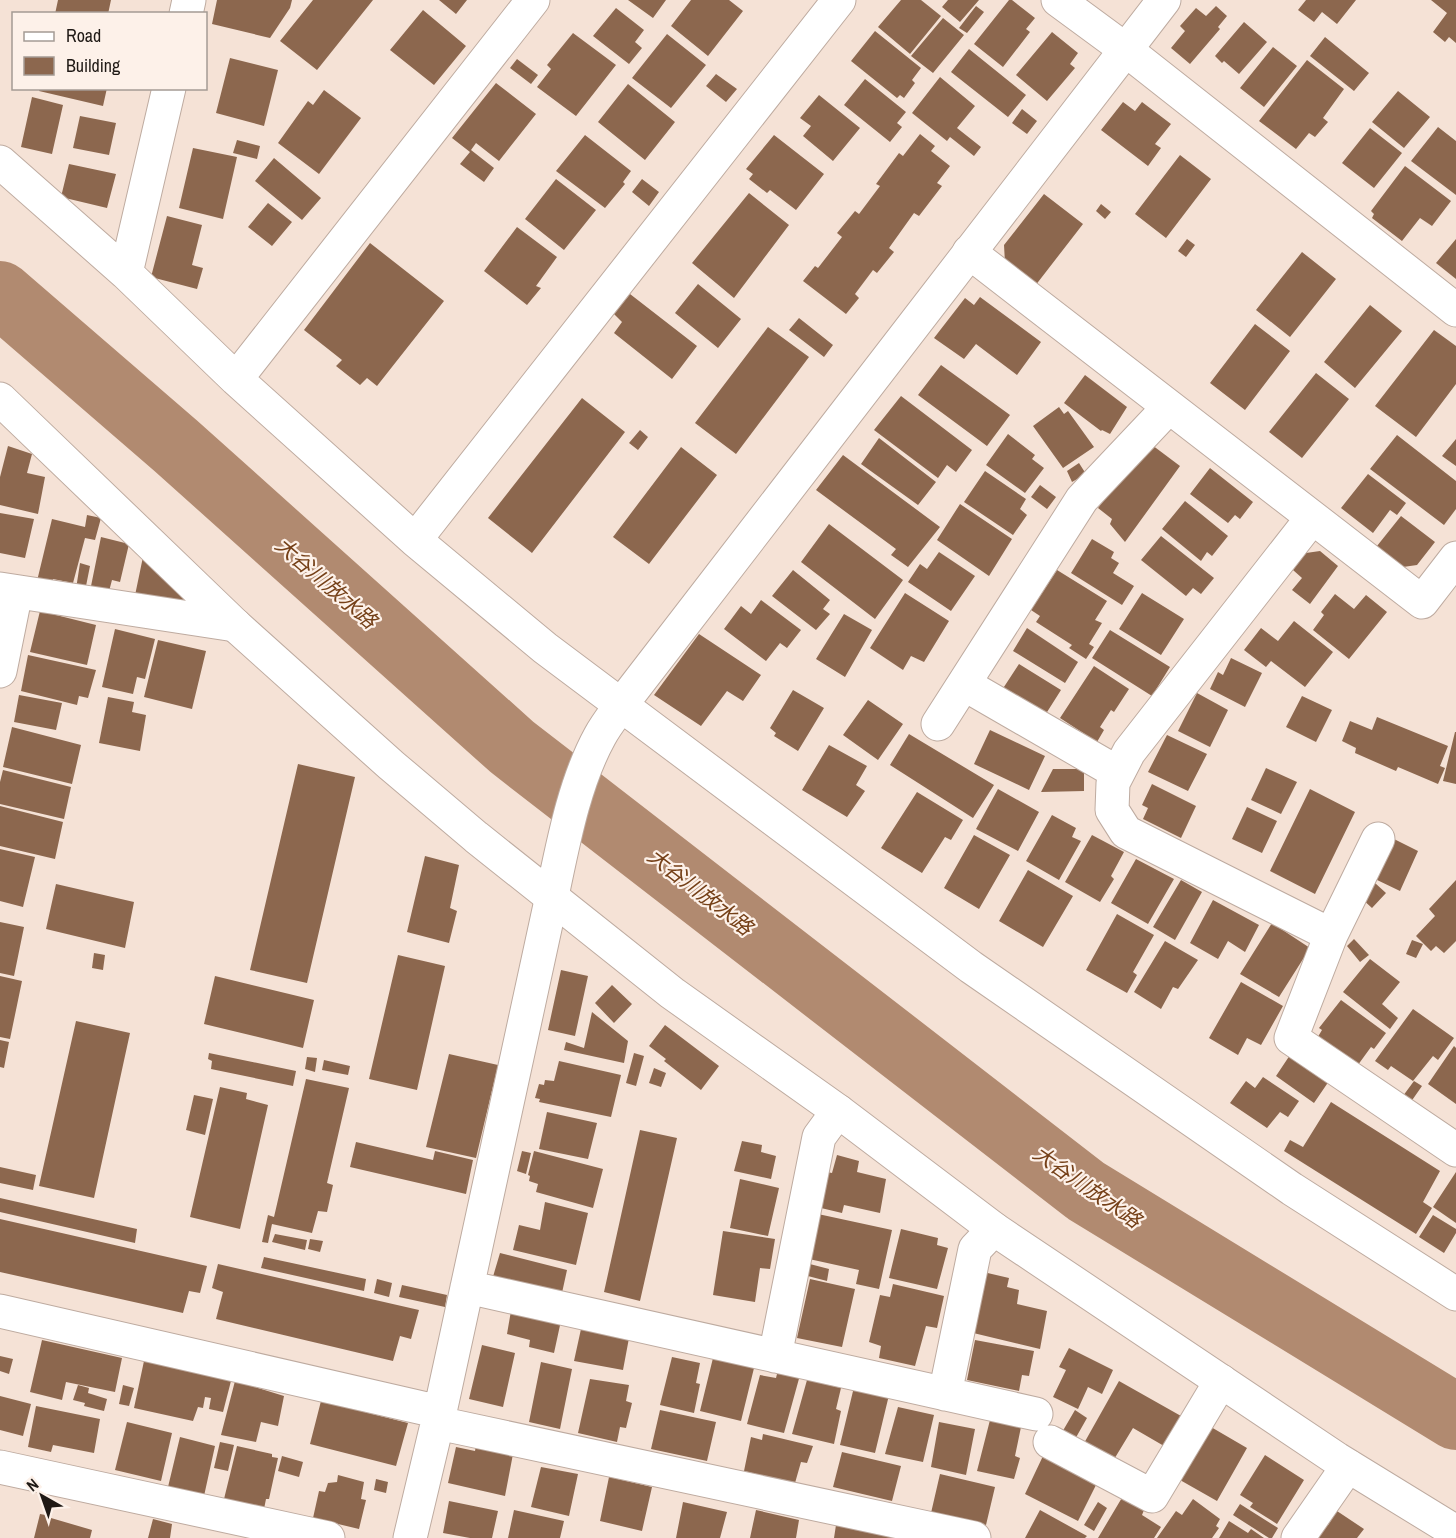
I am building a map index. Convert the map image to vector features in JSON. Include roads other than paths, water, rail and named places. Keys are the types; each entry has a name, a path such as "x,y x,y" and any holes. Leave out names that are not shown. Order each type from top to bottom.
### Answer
{"street":[{"path":"236,379 533,0"},
{"path":"415,540 838,0"},
{"path":"1058,0 1456,309"},
{"path":"410,1538 439,1418 567,828 577,794 600,736 621,705 1164,0"},
{"path":"126,273 169,90"},
{"path":"0,162 126,273 236,379 415,540 545,648 971,967 1292,1190 1456,1294"},
{"path":"969,252 1422,602 1456,558"},
{"path":"0,399 235,626 391,765 476,837 672,993 838,1110 994,1229 1348,1466 1456,1532"},
{"path":"938,724 1082,499 1169,407"},
{"path":"1312,518 1129,752 1113,783 1112,810 1125,832 1331,935"},
{"path":"0,671 8,590 235,626"},
{"path":"964,684 1118,773"},
{"path":"1378,839 1331,935 1292,1038 1456,1150"},
{"path":"775,1356 819,1137 838,1110"},
{"path":"945,1394 975,1249 994,1229"},
{"path":"467,1287 1036,1414"},
{"path":"0,1311 439,1418 974,1538"},
{"path":"1050,1442 1152,1496 1221,1382"},
{"path":"1298,1538 1348,1466"},
{"path":"0,1467 328,1538"}],"waterway":[{"name":"大谷川放水路","path":"0,294 176,446 512,747 1086,1191 1456,1417"}]}
